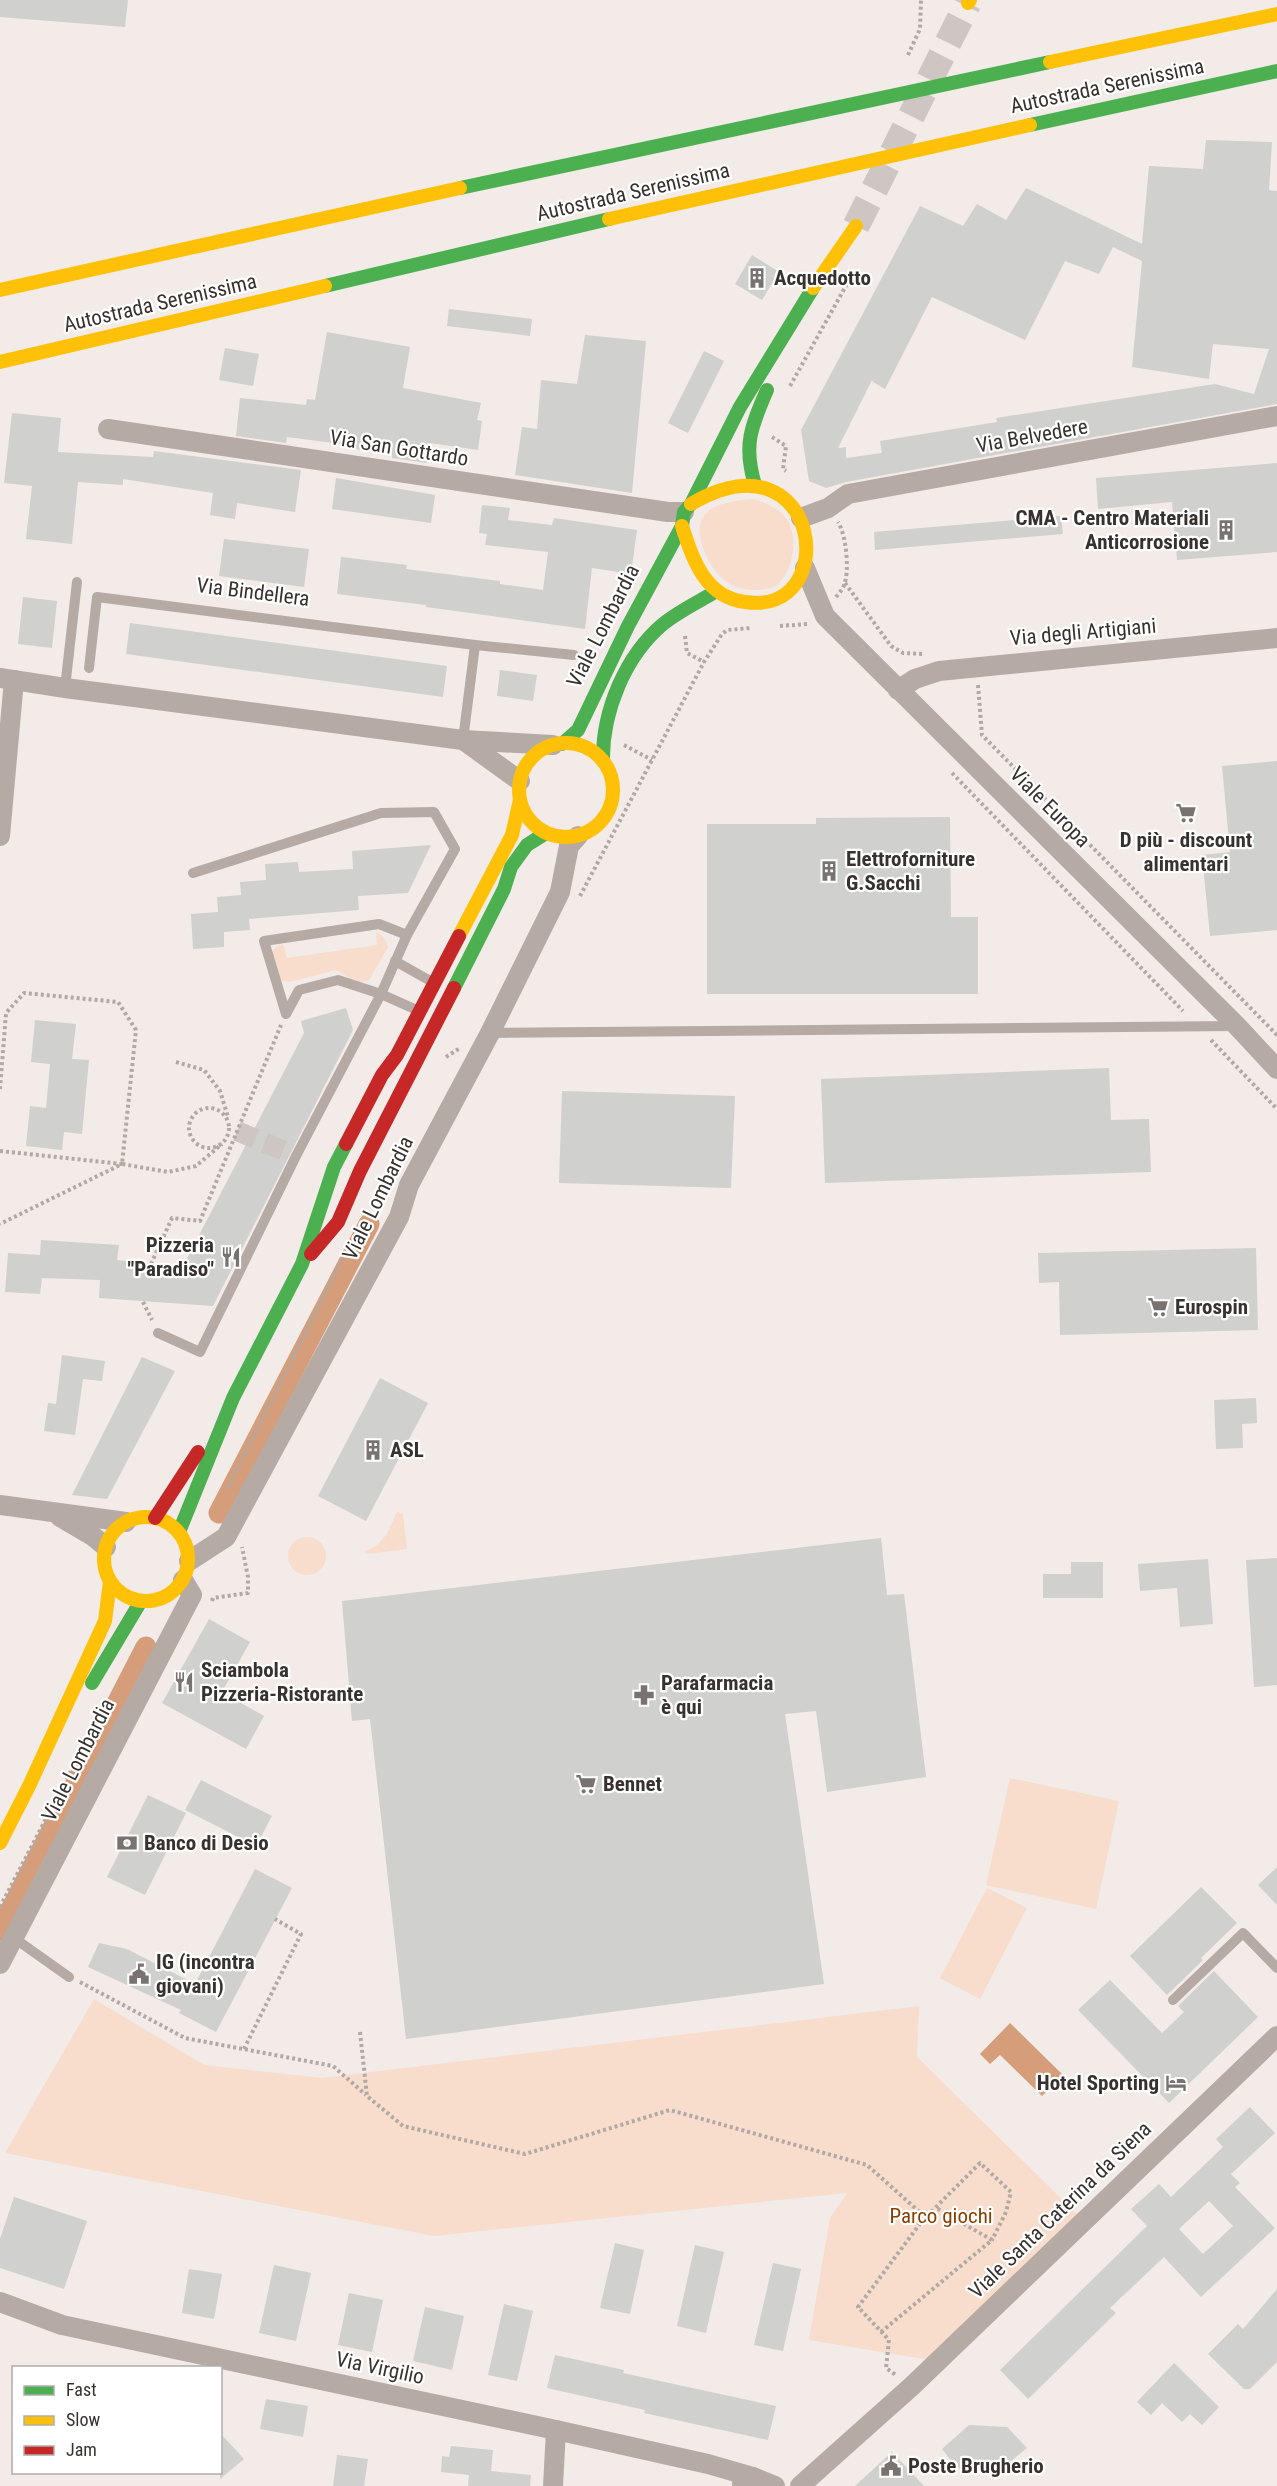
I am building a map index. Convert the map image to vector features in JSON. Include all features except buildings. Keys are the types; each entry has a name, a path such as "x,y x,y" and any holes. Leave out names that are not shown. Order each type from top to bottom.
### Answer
{"main road":[{"name":"Autostrada Serenissima","path":"0,290 718,131 1277,14"},
{"name":"Autostrada Serenissima","path":"0,362 730,191 1277,71"},
{"name":"Viale Lombardia","path":"557,744 578,730 628,626 740,407 810,292 856,226"},
{"name":"Viale Lombardia","path":"756,485 747,463 747,439 810,292"},
{"path":"756,485 784,499 795,508 801,518 806,541 805,568 794,588 781,599 761,604 739,603 715,592 700,573 685,514 707,495 731,487 756,485"},
{"name":"Viale Lombardia","path":"603,761 603,734 612,705 629,668 651,637 681,611 715,592"},
{"path":"557,744 578,745 591,751 603,761 611,778 613,796 607,814 594,828 578,836 559,837 546,833 529,820 520,791 526,765 537,753 557,744"},
{"name":"Viale Lombardia","path":"179,1532 233,1398 302,1264 334,1167 382,1075 397,1055 512,835 520,791"},
{"name":"Viale Lombardia","path":"302,1264 338,1222 360,1171 504,889 511,867 527,845 546,833"},
{"name":"Viale Lombardia","path":"155,1518 233,1398"},
{"path":"140,1518 155,1518 168,1523 179,1532 187,1546 186,1570 176,1590 166,1597 141,1602 123,1595 110,1581 104,1565 106,1547 110,1537 126,1522 140,1518"},
{"name":"Viale Lombardia","path":"0,1843 29,1786 105,1621 110,1581"},
{"name":"Viale Lombardia","path":"29,1786 141,1602"}],"street":[{"name":"Via Belvedere","path":"801,518 828,508 848,494 1277,416"},
{"name":"Via San Gottardo","path":"108,429 685,514"},
{"name":"Viale Europa","path":"805,568 825,616 1237,1026 1277,1069"},
{"name":"Via degli Artigiani","path":"898,690 915,679 939,671 1277,638"},
{"path":"0,836 7,679 464,740 557,744"},
{"path":"464,740 520,791"},
{"name":"Viale Lombardia","path":"0,1964 192,1595 186,1570 226,1537 399,1217 409,1185 490,1033 560,892 569,846 578,836"},
{"path":"0,1505 126,1522"},
{"path":"52,1513 94,1537 106,1547"},
{"name":"Viale Santa Caterina da Siena","path":"800,2486 912,2386 1277,2036"},
{"name":"Via Virgilio","path":"0,2302 62,2325 708,2464 745,2481 775,2486"},
{"path":"554,2486 556,2430"}],"lane":[{"path":"65,688 77,582"},
{"name":"Via Bindellera","path":"89,668 97,597 475,645 574,655"},
{"path":"464,740 475,645"},
{"path":"158,1333 200,1352 296,1156 381,994 407,935 455,849 434,812 381,813 193,873"},
{"path":"286,1014 264,940 379,924 407,935"},
{"name":"Viale Lombardia","path":"420,1011 440,998 451,971 472,954"},
{"path":"395,961 435,983"},
{"path":"286,1014 299,990 338,980 381,994 420,1011"},
{"path":"490,1033 1237,1026"},
{"path":"1173,2000 1243,1933 1277,1968"},
{"path":"14,1938 69,1977"}],"path":[{"path":"908,55 920,29 921,0"},
{"path":"787,392 855,271"},
{"path":"845,583 891,646 903,653 932,653"},
{"path":"808,624 816,632"},
{"path":"977,666 982,735 1277,1035"},
{"path":"948,770 1277,1109"},
{"path":"0,1089 6,1013 24,993 118,1002 136,1030 122,1164"},
{"path":"151,1264 172,1218 200,1221 286,1014"},
{"path":"0,1151 122,1164 168,1172 196,1166 222,1144 230,1129 220,1091 204,1070 176,1062"},
{"path":"222,1144 205,1148 195,1142 190,1133 190,1121 198,1111 210,1107 221,1112 228,1121"},
{"path":"0,1224 122,1164"},
{"path":"244,2049 301,1934 275,1919"},
{"path":"69,1977 185,2038 333,2066 403,2126 525,2154 670,2110 867,2165 925,2217 924,2219"},
{"path":"360,2032 367,2096"},
{"path":"881,2331 992,2240 1000,2227 1011,2192 980,2163 924,2219 858,2307 889,2340 886,2368 912,2386"},
{"path":"924,2219 938,2209 992,2240"}],"green space":[{"path":"754,499 775,508 785,517 790,524 793,543 791,562 783,579 775,586 758,590 732,585 714,570 701,540 700,528 702,519 716,506"},
{"path":"376,931 384,938 388,947 369,980 356,981 336,970 290,982 280,980 272,952 276,947 283,944 287,958 377,945"},
{"path":"397,1512 403,1514 407,1549 366,1554 365,1551 377,1545 386,1536"},
{"path":"307,1537 321,1542 326,1556 321,1570 307,1575 293,1570 288,1556 293,1542"},
{"path":"1010,1778 1119,1801 1096,1909 986,1885"},
{"path":"987,1888 1027,1908 980,1999 940,1978"},
{"name":"Parco giochi","path":"94,1999 204,2065 322,2078 919,2006 917,2057 1079,2216 930,2360 809,2340 830,2218 847,2193 434,2236 5,2153"}],"shaded area":[{"path":"1010,2023 1063,2075 1042,2096 1000,2055 990,2064 980,2054"}],"waterway":[{"path":"219,1513 369,1224"},
{"path":"0,1931 146,1647"}],"tunnel":[{"path":"856,226 968,3"},
{"path":"237,1131 296,1156"}],"traffic: fast":[{"path":"460,188 1050,62"},
{"path":"1030,125 1277,71"},
{"path":"325,286 609,219"},
{"path":"562,744 578,730 628,626 682,526 684,512 691,504 740,407 813,288"},
{"path":"755,485 751,471 750,436 767,390"},
{"path":"603,761 607,723 612,705 618,686 637,652 663,624 715,592"},
{"path":"454,988 504,889 511,867 527,845 546,833"},
{"path":"179,1532 233,1398 302,1264 334,1167 346,1144"},
{"path":"92,1683 141,1601"}],"traffic: slow":[{"path":"1050,62 1277,14"},
{"path":"609,219 1030,125"},
{"path":"0,290 460,188"},
{"path":"813,288 856,226"},
{"path":"0,362 325,286"},
{"path":"682,526 696,564 703,575 710,585 731,599 745,602 776,599 797,582 806,558 804,530 791,506 768,489 735,487 691,504"},
{"path":"566,743 584,747 599,757 609,772 613,790 609,808 599,823 584,833 566,837 548,833 533,823 523,808 519,790 523,772 533,757 548,747 566,743"},
{"path":"459,936 512,835 520,800"},
{"path":"146,1517 162,1520 176,1529 185,1543 188,1559 185,1575 176,1589 162,1598 146,1601 130,1598 116,1589 107,1575 104,1559 107,1543 116,1529 130,1520 146,1517"},
{"path":"0,1843 29,1786 105,1621 110,1581"}],"traffic: jam":[{"path":"346,1144 382,1075 397,1055 459,936"},
{"path":"311,1254 338,1222 360,1171 454,988"},
{"path":"155,1518 198,1452"}],"place":[{"name":"Acquedotto","path":"757,278"},
{"name":"CMA - Centro Materiali Anticorrosione","path":"1226,530"},
{"name":"D più - discount alimentari","path":"1186,813"},
{"name":"Elettroforniture G.Sacchi","path":"829,871"},
{"name":"Pizzeria \"Paradiso\"","path":"231,1257"},
{"name":"Eurospin","path":"1158,1307"},
{"name":"ASL","path":"373,1450"},
{"name":"Sciambola Pizzeria-Ristorante","path":"184,1682"},
{"name":"Parafarmacia è qui","path":"644,1695"},
{"name":"Bennet","path":"586,1784"},
{"name":"Banco di Desio","path":"127,1843"},
{"name":"IG (incontra giovani)","path":"139,1974"},
{"name":"Hotel Sporting","path":"1176,2083"},
{"name":"Poste Brugherio","path":"891,2466"}]}
